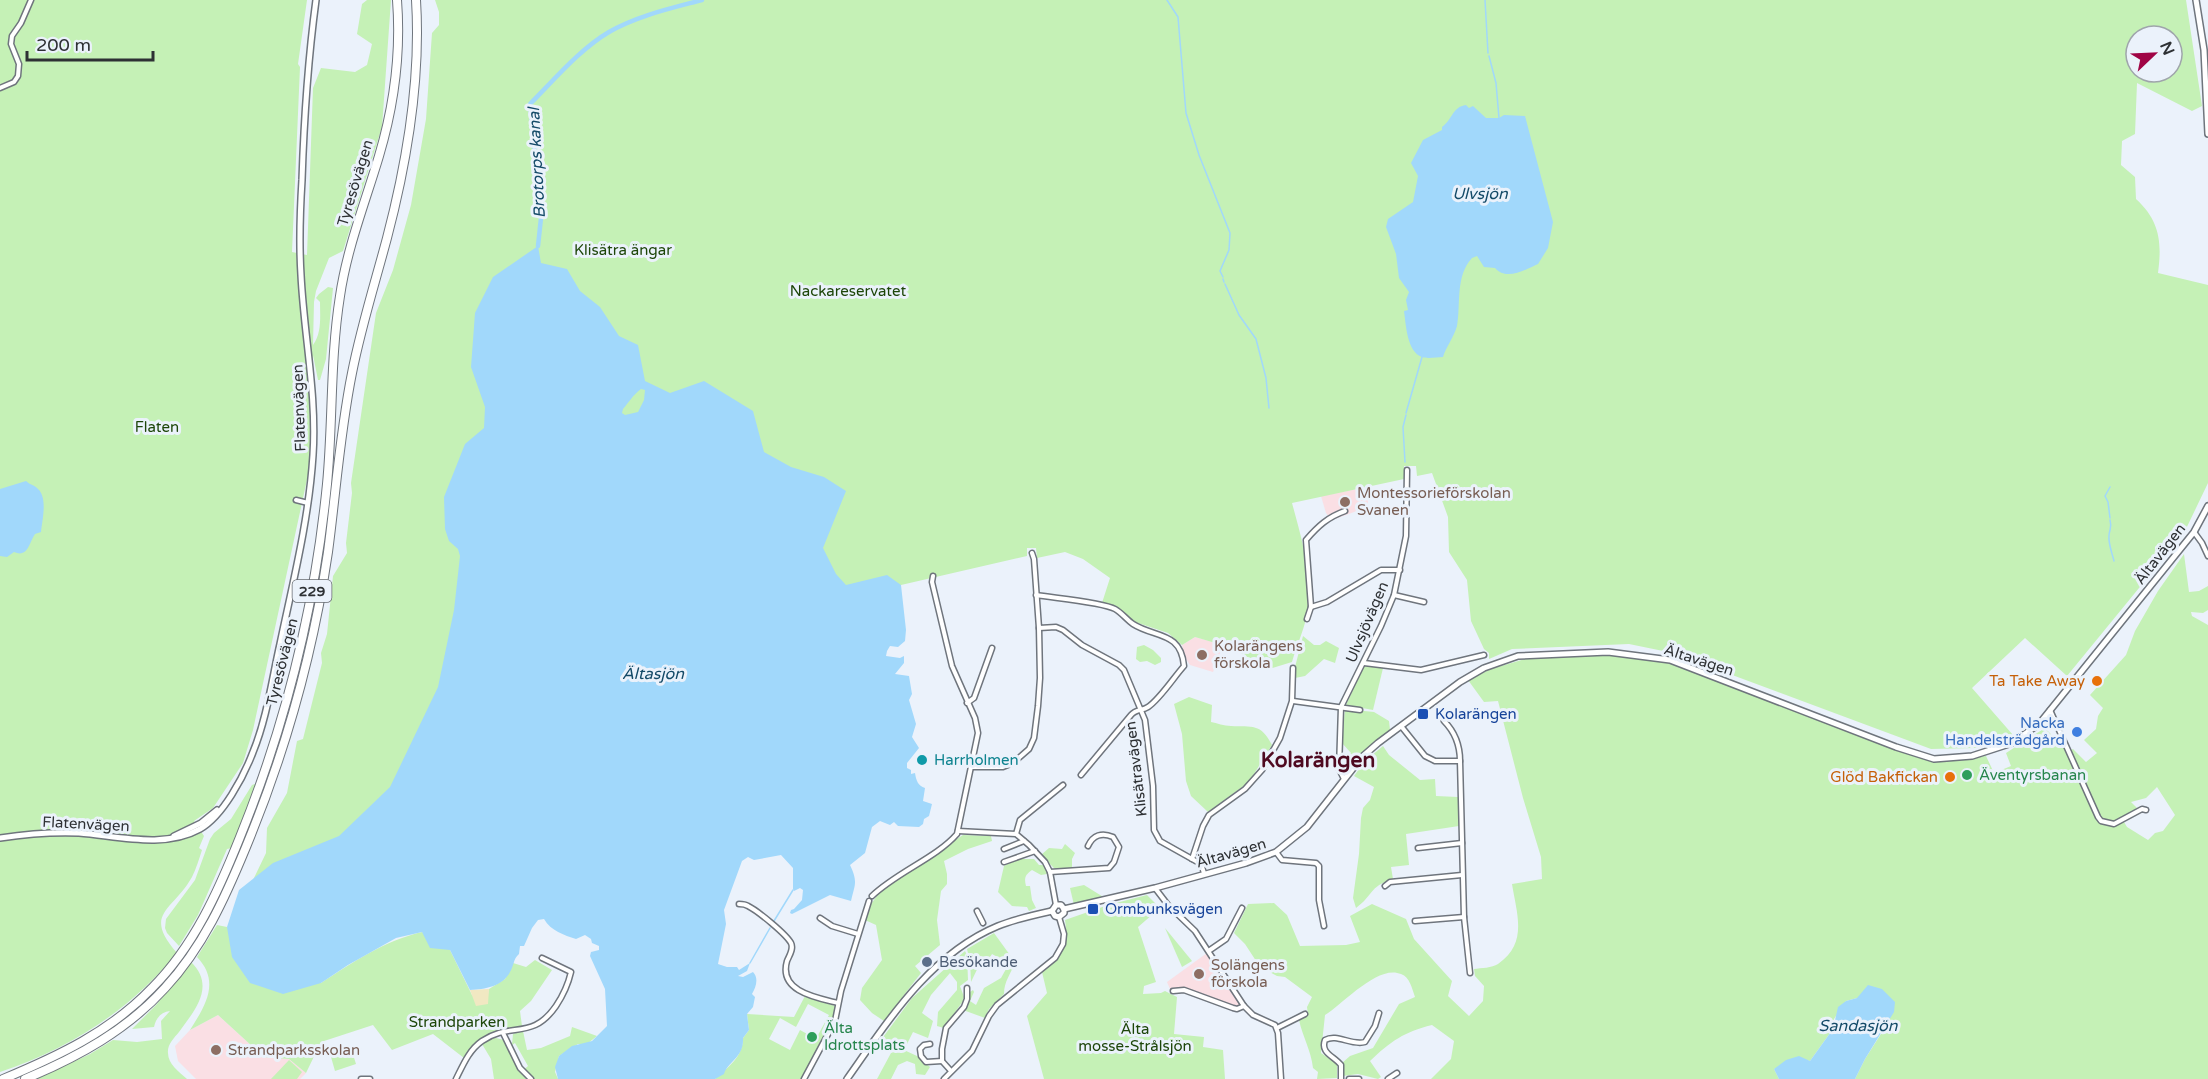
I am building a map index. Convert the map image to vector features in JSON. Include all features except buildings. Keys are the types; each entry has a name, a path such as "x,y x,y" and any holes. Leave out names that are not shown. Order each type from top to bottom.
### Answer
{"highway":[{"name":"Tyresövägen","path":"5,1077 62,1053 96,1034 126,1012 154,986 178,958 201,923 231,862 254,803 287,700 310,604 327,481 338,304 349,251 378,158 390,109 398,48 397,0"},
{"name":"Tyresövägen","path":"25,1079 65,1061 108,1037 143,1010 176,975 197,947 216,914 244,852 268,790 291,717 309,648 328,550 351,373 387,238 402,168 415,72 416,0"}],"main road":[{"name":"Flatenvägen","path":"0,838 49,833 145,839 172,837 201,823 225,802 248,764 261,729 299,554 313,456 314,396 300,276 300,226 306,76 316,0"},
{"path":"2196,0 2204,50 2208,134"},
{"name":"Ältavägen","path":"1064,909 1155,888 1246,863 1276,852 1306,827 1362,757 1460,682 1500,662 1518,656 1608,652 1670,660 1896,747 1934,759 1972,756 2012,743 2039,724 2194,532 2208,506"},
{"path":"847,1079 908,996 945,959 998,926 1052,911 1056,905 1061,905 1064,913 1059,917 1055,916 1052,911"}],"street":[{"path":"0,88 14,82 18,76 19,64 11,44 12,36 21,23 31,0"},
{"name":"Ulvsjövägen","path":"1344,779 1340,769 1341,707 1364,663 1394,595 1406,536 1407,470"},
{"path":"296,500 308,503"},
{"path":"1307,619 1311,607 1306,540 1331,515 1345,511"},
{"path":"2194,532 2208,556"},
{"path":"971,767 1003,767 1013,763 1029,749 1034,738 1040,678 1039,628 1032,553"},
{"path":"1311,607 1327,602 1381,570 1400,570"},
{"path":"872,896 888,882 952,840 958,831 978,733 975,718 967,703 947,648 933,576"},
{"path":"1036,595 1114,609 1134,625 1164,635 1180,652 1184,666 1148,707 1131,715 1082,775"},
{"path":"1394,595 1424,602"},
{"name":"Klisätravägen","path":"1039,628 1056,627 1063,630 1082,645 1124,670 1144,720 1153,786 1154,830 1160,840 1201,864 1204,873"},
{"path":"967,703 974,698 992,648"},
{"path":"1364,663 1421,670 1484,655"},
{"path":"1192,859 1203,825 1209,815 1245,789 1262,770 1284,730 1292,701 1293,668"},
{"path":"1292,701 1360,710"},
{"path":"2050,710 2098,817 2102,821 2114,824 2142,809 2146,810"},
{"path":"1444,721 1456,738 1459,748 1464,917 1470,973"},
{"path":"1401,726 1425,756 1435,761 1460,761"},
{"path":"1016,834 1018,824 1025,814 1063,785"},
{"path":"958,831 1016,834 1045,862 1050,872 1056,905"},
{"path":"1050,872 1109,868 1114,862 1119,847 1113,837 1098,835 1090,841 1088,846"},
{"path":"1004,849 1024,841"},
{"path":"1418,848 1462,843"},
{"path":"1004,862 1035,851"},
{"path":"1276,852 1282,860 1316,863 1319,866 1319,900 1324,926"},
{"path":"1385,886 1390,882 1462,875"},
{"path":"1155,888 1210,950 1244,1006 1253,1015 1277,1028 1281,1079"},
{"path":"806,1078 835,1021 869,901"},
{"path":"739,904 748,905 785,935 791,943 792,948 786,971 795,988 801,993 838,1004"},
{"path":"1210,950 1226,939 1242,908"},
{"path":"977,911 983,923"},
{"path":"944,1079 972,1051 997,1005 1050,963 1060,951 1064,934 1059,917"},
{"path":"1415,921 1464,917"},
{"path":"820,918 832,926 858,934"},
{"path":"456,1079 469,1055 480,1042 487,1037 542,1023 563,995 569,984 571,972 542,957"},
{"path":"951,1071 942,1061 946,1028 964,1007 967,988"},
{"path":"1173,991 1184,990 1237,1009 1244,1006"},
{"path":"1341,1079 1341,1065 1325,1052 1323,1044 1325,1040 1333,1037 1358,1043 1365,1042 1375,1026 1379,1013"},
{"path":"1277,1028 1305,1014"},
{"path":"503,1033 520,1068 531,1079"},
{"path":"930,1044 920,1049 921,1056 926,1062 942,1061"},
{"path":"1388,1079 1397,1073"},
{"path":"361,1079 370,1079"},
{"path":"1349,1079 1359,1079"}],"shaded area":[{"name":"Montessorieförskolan Svanen","path":"1368,487 1368,507 1332,520 1326,513 1321,496"},
{"name":"Kolarängens förskola","path":"1195,637 1223,645 1213,672 1190,665 1185,657 1182,645"},
{"name":"Solängens förskola","path":"1207,953 1240,1005 1235,1007 1184,988 1170,989 1167,982"},
{"name":"Strandparksskolan","path":"218,1015 264,1057 289,1059 306,1073 300,1079 196,1079 178,1061 175,1046 190,1030"}],"green space":[{"name":"Flaten","path":"0,0 307,0 298,64 300,67 292,252 307,255 313,88 321,68 355,72 367,65 372,44 357,34 362,4 367,0 391,0 382,127 343,251 329,258 316,291 313,345 320,324 320,302 316,298 328,287 333,288 326,359 320,380 318,380 313,355 311,461 253,730 243,763 213,808 194,821 204,836 199,848 202,850 192,877 161,920 167,940 177,953 159,974 119,1010 97,1025 51,1052 0,1072"},
{"path":"435,0 2186,0 2202,106 2192,111 2139,84 2184,84 2184,24 2124,24 2124,84 2137,84 2135,134 2122,141 2121,165 2135,177 2136,199 2155,224 2160,251 2158,273 2208,285 2208,483 2184,533 2067,676 2025,638 1972,688 2013,735 1976,748 1931,749 1673,653 1629,644 1512,649 1489,659 1489,653 1484,649 1471,621 1467,580 1449,552 1448,517 1432,473 1417,476 1416,466 1404,466 1404,479 1292,503 1307,568 1308,608 1292,662 1269,669 1229,647 1195,637 1182,645 1168,633 1135,622 1116,606 1102,603 1110,578 1083,559 1065,552 1037,558 1036,548 1027,548 1027,556 901,585 240,967 321,983 382,947 422,932 450,950 472,995 487,999 489,989 505,979 513,963 526,967 535,960 552,970 531,1001 520,1011 522,1026 488,1035 474,1044 464,1058 433,1034 392,1050 373,1025 321,1042 306,1073 289,1059 264,1057 218,1015 190,1030 205,1003 209,985 204,966 197,957 217,925 227,927 229,930 266,853 267,828 287,793 297,741 303,739 322,663 321,653 327,634 333,576 347,553 351,483 376,313 393,270 411,205 426,119 432,33 439,25 439,12"},
{"path":"2184,554 2189,592 2199,591 2208,586 2208,610 2203,613 2191,612 2192,616 2208,625 2208,1079 1855,1079 1886,1026 1857,998 1846,1001 1834,1019 1833,1029 1810,1061 1805,1060 1774,1069 1779,1079 1431,1079 1451,1059 1454,1041 1432,1025 1398,1038 1370,1061 1381,1077 1378,1079 1358,1074 1343,1076 1342,1063 1350,1056 1373,1048 1399,1004 1415,997 1407,978 1392,972 1361,987 1325,1015 1321,1053 1337,1064 1337,1078 1317,1079 1318,1072 1313,1068 1299,1020 1308,1015 1307,1007 1312,997 1285,977 1277,976 1260,967 1245,944 1234,933 1248,904 1274,903 1287,915 1300,946 1346,945 1360,942 1350,916 1372,904 1406,919 1414,939 1452,981 1448,996 1469,1016 1483,1001 1484,986 1475,976 1474,969 1498,964 1514,947 1517,938 1518,917 1512,884 1542,879 1541,857 1498,701 1484,702 1468,680 1491,669 1525,659 1584,655 1637,656 1669,661 1935,761 1986,756 1994,773 2011,766 2006,753 2045,728 2068,752 2073,749 2086,762 2097,753 2084,740 2096,729 2098,716 2103,708 2090,695 2126,655 2135,631 2158,591","holes":["2157,787 2175,815 2163,831 2155,833 2148,840 2127,827 2124,822 2139,810 2131,802 2146,798"]},
{"path":"1303,636 1314,645 1320,645 1326,641 1339,648 1335,663 1324,659 1305,676 1295,678 1295,667"},
{"path":"1144,645 1161,658 1161,662 1155,665 1136,659 1137,647"},
{"path":"1364,666 1383,668 1373,710 1346,705"},
{"path":"1189,697 1212,705 1211,722 1255,728 1264,733 1272,745 1249,782 1208,812 1191,796 1186,781 1182,734 1174,704"},
{"path":"1345,709 1374,712 1389,721 1390,730 1362,753 1348,771 1343,768 1342,762 1351,753 1342,743"},
{"path":"1383,746 1389,755 1420,780 1435,779 1436,796 1458,797 1459,826 1406,834 1409,865 1391,867 1393,879 1375,888 1356,908 1353,898 1361,818 1363,808 1370,800 1374,787 1354,776 1365,761"},
{"path":"257,783 232,848 227,849 198,915 179,946 167,933 166,919 195,880 214,833 231,819 252,785"},
{"path":"963,835 991,836 992,841 968,849 944,861 947,884 941,891 937,920 940,945 915,966 921,973 884,1021 872,1013 860,1000 862,988 882,960 876,925 865,920 871,904 885,885"},
{"path":"1065,844 1075,853 1072,859 1072,869 1056,870 1041,855 1049,848 1062,849"},
{"path":"1017,859 1034,859 1039,865 1044,865 1047,874 1041,875 1032,870 1026,877 1026,886 1030,886 1036,908 1029,911 1027,907 1012,906 998,892 1004,866"},
{"path":"1084,885 1105,898 1074,905 1070,888"},
{"name":"Älta mosse-Strålsjön","path":"1147,895 1160,908 1138,927 1156,982 1144,986 1143,994 1165,991 1177,997 1174,1034 1204,1037 1203,1047 1223,1050 1225,1079 1044,1079 1027,1016 1047,993 1042,972 1055,961 1063,950 1066,937 1065,920 1108,905"},
{"path":"1165,928 1192,961 1182,967"},
{"path":"994,933 1015,962 1006,981 1004,994 989,1009 985,1018 963,1010 970,992 973,990 974,992 970,1001 976,1005 984,988 1001,978 1006,969 1000,965 1003,960 992,954 989,959 983,957 971,982 967,949"},
{"path":"965,951 968,980 960,986 963,1001 944,1028 937,1026 938,1012 957,990 957,982 950,973 931,995 922,1013 933,1021 928,1038 913,1032 904,1050 917,1056 930,1067 925,1075 916,1074 915,1064 907,1061 898,1065 891,1079 877,1079 891,1053 878,1044 912,998"},
{"path":"191,962 202,980 200,998 168,1050 168,1057 172,1064 187,1079 37,1079 90,1054 113,1040 137,1042 162,1039 161,1021 170,1011 159,1016 154,1027 132,1029 156,1005"},
{"name":"Älta Idrottsplats","path":"805,996 838,1007 836,1017 802,1079 715,1079 738,1056 743,1038 749,1030 747,1014 794,1017","holes":["808,1004 829,1015 818,1035 811,1032 809,1035 800,1030 790,1050 769,1039 780,1018 796,1027"]},
{"path":"572,1027 597,1036 587,1044 578,1044 559,1056 555,1072 558,1079 494,1079 491,1059 482,1044 492,1037 504,1040 521,1072 528,1066 515,1043 512,1045 513,1034 523,1031 527,1050 541,1048 570,1036"},
{"path":"352,1051 356,1064 335,1071 331,1057"},
{"path":"289,1060 302,1072 297,1079 271,1079"}],"sand":[{"path":"489,989 488,1004 476,1006 470,990"}],"water":[{"name":"Ulvsjön","path":"1466,105 1469,108 1473,106 1486,118 1499,118 1504,115 1525,116 1553,222 1548,248 1538,264 1527,269 1505,274 1495,268 1484,267 1477,256 1472,258 1463,273 1461,282 1457,326 1443,357 1424,358 1413,350 1410,344 1404,311 1408,310 1406,300 1409,292 1399,278 1396,254 1386,227 1388,219 1413,202 1418,176 1411,163 1423,140 1442,130 1455,111"},
{"name":"Ältasjön","path":"538,246 541,263 567,269 580,291 600,307 619,336 638,345 645,381 670,393 704,381 753,411 764,452 791,467 824,477 846,491 823,548 836,574 846,585 887,575 901,585 905,641 898,647 890,646 886,656 900,658 904,656 904,663 895,674 909,676 912,694 909,700 916,724 912,737 919,748 907,763 907,768 911,770 911,774 915,773 918,782 925,788 923,801 932,804 929,816 919,827 898,826 894,822 890,825 880,821 872,827 865,853 850,865 855,883 851,901 830,895 792,914 791,910 802,900 803,890 800,888 794,891 793,868 781,855 754,860 748,857 742,861 724,910 726,924 718,964 737,967 739,970 750,963 747,971 738,976 743,977 753,972 756,983 752,994 755,997 753,1007 747,1014 749,1030 743,1038 741,1050 724,1074 715,1079 558,1079 555,1067 559,1056 572,1046 592,1041 607,1026 605,989 590,956 591,952 599,950 599,946 592,943 591,939 585,935 576,939 558,932 544,919 538,920 524,946 520,946 519,954 507,977 498,984 481,989 470,990 450,950 430,948 422,932 396,938 321,983 283,994 250,983 232,957 227,927 239,890 273,863 339,836 390,787 438,687 454,610 460,556 458,549 449,541 445,529 444,497 465,444 484,428 485,407 471,367 475,313 493,277","holes":["641,389 645,390 644,400 638,412 625,415 622,413 636,394"]},
{"path":"26,481 37,488 43,498 41,532 35,534 28,549 22,553 14,552 7,557 0,556 0,489"},
{"name":"Sandasjön","path":"1868,985 1882,989 1895,1002 1894,1012 1855,1079 1779,1079 1774,1069 1786,1060 1799,1056 1810,1061 1833,1029 1838,1007 1846,1001 1857,998"}],"waterway":[{"name":"Brotorps kanal","path":"538,246 541,218 530,104 578,56 609,32 642,17 702,0"},
{"path":"1167,0 1178,17 1186,113 1199,155 1230,233 1229,250 1220,271 1223,277"},
{"path":"1485,0 1488,53"},
{"path":"1489,56 1496,83 1499,118"},
{"path":"1225,284 1239,315 1256,339 1266,378 1269,408"},
{"path":"1406,413 1422,357"},
{"path":"1405,462 1403,427 1406,415"},
{"path":"2110,487 2105,496 2110,518"},
{"path":"2110,520 2109,541 2114,561"},
{"path":"774,921 793,890"},
{"path":"750,963 770,928"}],"place":[{"name":"Montessorieförskolan Svanen","path":"1345,502"},
{"name":"Kolarängens förskola","path":"1202,655"},
{"name":"Ta Take Away","path":"2097,681"},
{"name":"Kolarängen","path":"1423,714"},
{"name":"Nacka Handelsträdgård","path":"2077,732"},
{"name":"Harrholmen","path":"922,760"},
{"name":"Äventyrsbanan","path":"1967,775"},
{"name":"Glöd Bakfickan","path":"1950,777"},
{"name":"Ormbunksvägen","path":"1093,909"},
{"name":"Besökande","path":"927,962"},
{"name":"Solängens förskola","path":"1199,974"},
{"name":"Älta Idrottsplats","path":"812,1037"},
{"name":"Strandparksskolan","path":"216,1050"}],"district":[{"name":"Kolarängen","path":"1318,760"}],"park label":[{"name":"Klisätra ängar","path":"623,250"},
{"name":"Nackareservatet","path":"848,291"},
{"name":"Strandparken","path":"457,1022"}]}
